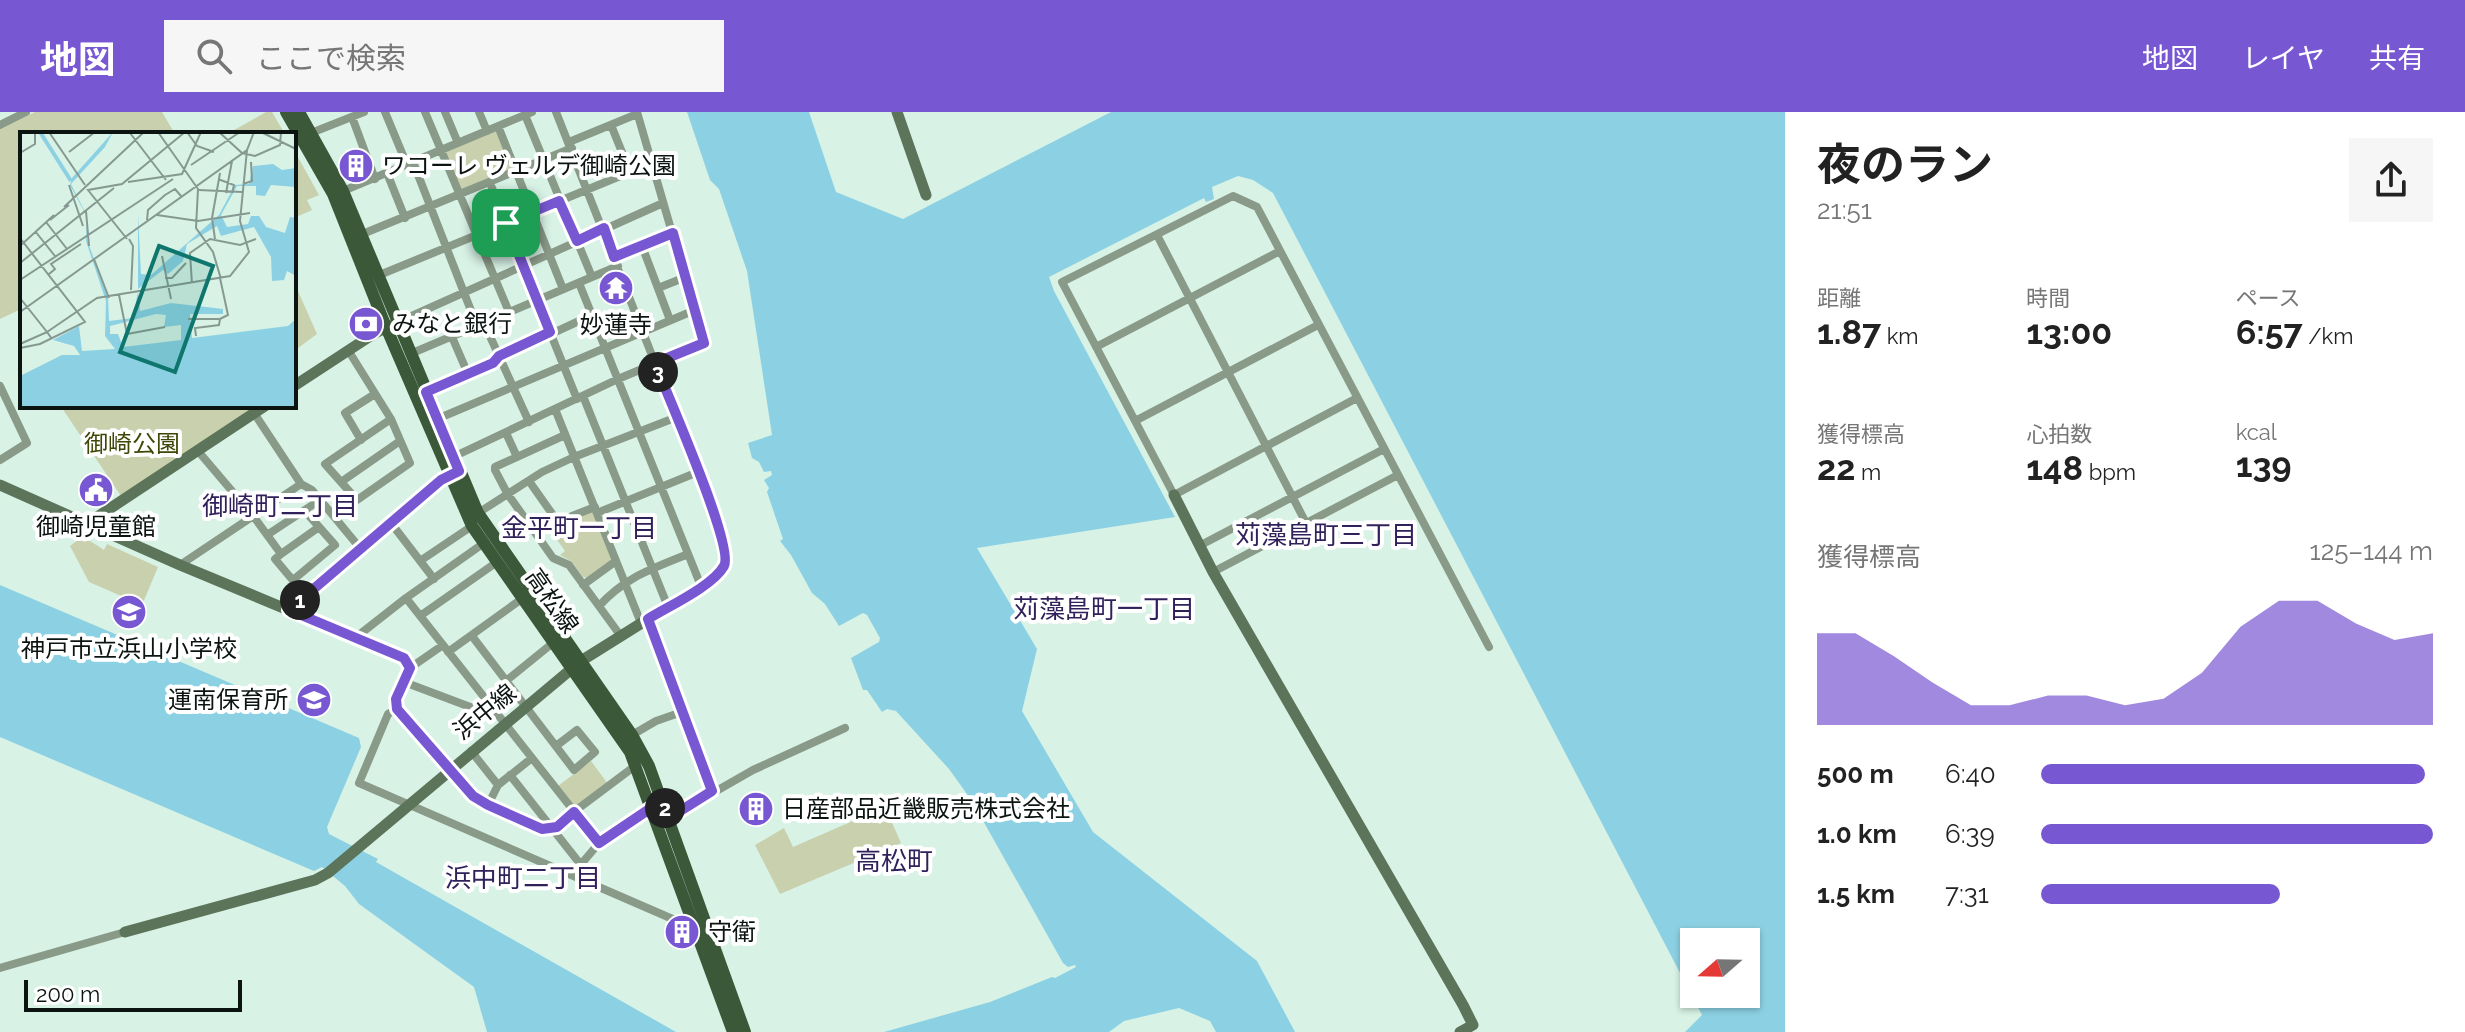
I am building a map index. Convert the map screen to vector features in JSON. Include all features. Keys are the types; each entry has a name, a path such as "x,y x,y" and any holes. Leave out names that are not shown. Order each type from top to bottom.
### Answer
{"main road":[{"name":"高松線","path":"286,112 333,194 454,473 472,526 554,642 577,665 632,735 649,766 657,805 696,929 733,1032"},
{"name":"高松線","path":"299,112 343,191 377,276 391,325 410,354 453,457 454,473 577,665 630,752 657,805 669,818 745,1032"}],"street":[{"path":"0,125 25,112"},
{"path":"311,133 364,112"},
{"path":"385,112 431,207 465,292 529,422"},
{"path":"425,112 509,312"},
{"path":"445,112 458,143"},
{"path":"479,112 487,131"},
{"path":"897,112 926,195"},
{"path":"558,113 698,472 722,536 726,558"},
{"path":"360,235 543,160 637,113 704,343 618,379 453,457"},
{"path":"343,191 524,114 592,277"},
{"path":"352,117 375,179"},
{"path":"611,125 630,172"},
{"path":"498,126 563,289"},
{"path":"377,276 652,163"},
{"path":"387,173 405,218"},
{"path":"490,183 563,365 603,446 668,607"},
{"path":"1460,1032 1473,1025 1463,1005 1213,572 1062,282 1233,196 1257,207 1489,647"},
{"path":"296,385 391,325 663,203"},
{"path":"410,354 579,283 642,246 673,233"},
{"path":"1157,235 1306,523"},
{"path":"642,246 670,320"},
{"path":"1096,347 1280,251"},
{"path":"658,288 686,277"},
{"path":"579,283 701,586"},
{"path":"436,419 695,310"},
{"path":"426,392 592,315"},
{"path":"1135,421 1318,325"},
{"path":"452,337 468,374"},
{"path":"348,350 391,419 410,463 357,500 325,464 391,419"},
{"path":"0,386 27,443 2,459 0,447"},
{"path":"361,440 345,413 375,394"},
{"path":"1174,495 1357,398"},
{"path":"85,525 262,408"},
{"path":"555,409 712,791"},
{"path":"254,413 301,484 312,490 360,548"},
{"path":"478,513 507,493 574,457 677,417"},
{"path":"506,433 517,457"},
{"path":"565,435 495,467 507,493 553,558 569,565 620,635"},
{"path":"341,482 400,441"},
{"path":"1199,546 1384,449"},
{"path":"198,451 281,554"},
{"path":"529,481 560,525 572,516 626,502 698,472"},
{"path":"289,610 441,480 454,473"},
{"path":"1213,572 1398,475"},
{"path":"180,565 301,484"},
{"path":"0,485 85,525 404,658 410,668"},
{"path":"267,535 320,500"},
{"path":"293,580 335,545 305,511"},
{"path":"391,523 434,579"},
{"path":"420,561 472,526"},
{"path":"306,596 275,559 319,527"},
{"path":"355,638 484,543"},
{"path":"599,606 622,588 628,578 688,554"},
{"name":"浜中線","path":"125,932 315,880 328,873 470,751 577,665 701,586 723,568 726,558"},
{"path":"583,585 616,561"},
{"path":"420,616 497,562"},
{"path":"406,598 599,843"},
{"path":"523,598 472,636 410,668 396,699 397,709 473,796 542,829 553,829 635,766"},
{"path":"472,636 574,770 595,752 577,730 556,746"},
{"path":"506,681 554,642"},
{"path":"404,682 473,708 485,699"},
{"path":"397,709 388,714 359,783 710,933"},
{"path":"632,735 656,721 682,712"},
{"path":"669,818 753,770 845,728"},
{"path":"470,751 498,785"},
{"path":"488,805 498,785 532,758"},
{"path":"510,775 581,865"},
{"path":"572,875 599,843 657,805"},
{"path":"0,968 125,932"}],"green space":[{"path":"35,112 162,112 174,132 20,132 20,312 0,319 0,129"},
{"path":"266,112 272,112 284,132 231,132"},
{"path":"499,128 514,169 461,192 444,152"},
{"path":"296,154 319,195 307,200 312,210 296,217"},
{"path":"296,287 317,334 296,350"},
{"name":"御崎公園","path":"62,408 255,408 121,496"},
{"path":"591,511 612,557 588,578 583,577 571,561 560,555 565,551 553,534 573,518"},
{"path":"79,539 84,542 87,539 104,550 107,544 158,567 142,605 89,582 70,546"},
{"path":"591,761 608,784 575,809 558,786"},
{"path":"885,807 901,843 780,894 755,845 784,828 793,847"}],"water":[{"path":"687,112 809,112 836,192 903,219 1111,112 1785,112 1785,1032 1685,1032 1702,1015 1698,1008 1760,1008 1760,928 1680,928 1680,973 1273,193 1253,180 1238,176 1212,187 1214,199 1206,202 1204,198 1049,277 1175,517 977,548 1037,649 1022,711 1093,832 1257,961 1295,1032 1216,1032 1210,1021 1179,1008 1124,1021 1109,1032 884,1032 990,1002 1076,967 1063,963 972,801 949,769 896,711 887,709 882,712 867,690 863,690 851,658 879,642 880,638 867,615 863,613 839,626 825,604 812,593 780,541 783,539 764,480 772,475 771,471 764,472 759,462 752,458 748,443 772,435 747,271 719,189 710,180"},
{"path":"0,585 359,738 361,747 327,827 329,834 378,859 376,862 676,1032 487,1032 474,987 359,904 345,886 322,867 314,871 0,737"}],"place":[{"name":"ワコーレ ヴェルデ御崎公園","path":"356,166"},
{"name":"妙蓮寺","path":"616,288"},
{"name":"みなと銀行","path":"366,324"},
{"name":"御崎児童館","path":"96,490"},
{"name":"神戸市立浜山小学校","path":"129,612"},
{"name":"運南保育所","path":"314,700"},
{"name":"日産部品近畿販売株式会社","path":"756,809"},
{"name":"守衛","path":"682,932"}],"district":[{"name":"御崎町二丁目","path":"280,506"},
{"name":"金平町一丁目","path":"579,528"},
{"name":"苅藻島町三丁目","path":"1326,535"},
{"name":"苅藻島町一丁目","path":"1104,609"},
{"name":"高松町","path":"894,861"},
{"name":"浜中町二丁目","path":"523,878"}],"route":[{"path":"559,201 577,241 604,228 614,257 673,233 704,343 655,363 722,536 726,558 723,568 712,579 648,619 712,791 669,818 663,803 651,808 599,843 574,812 557,827 542,829 473,796 397,709 396,699 410,668 404,658 289,610 441,480 459,471 426,392 493,363 499,356 550,332 506,223 559,201"}]}
